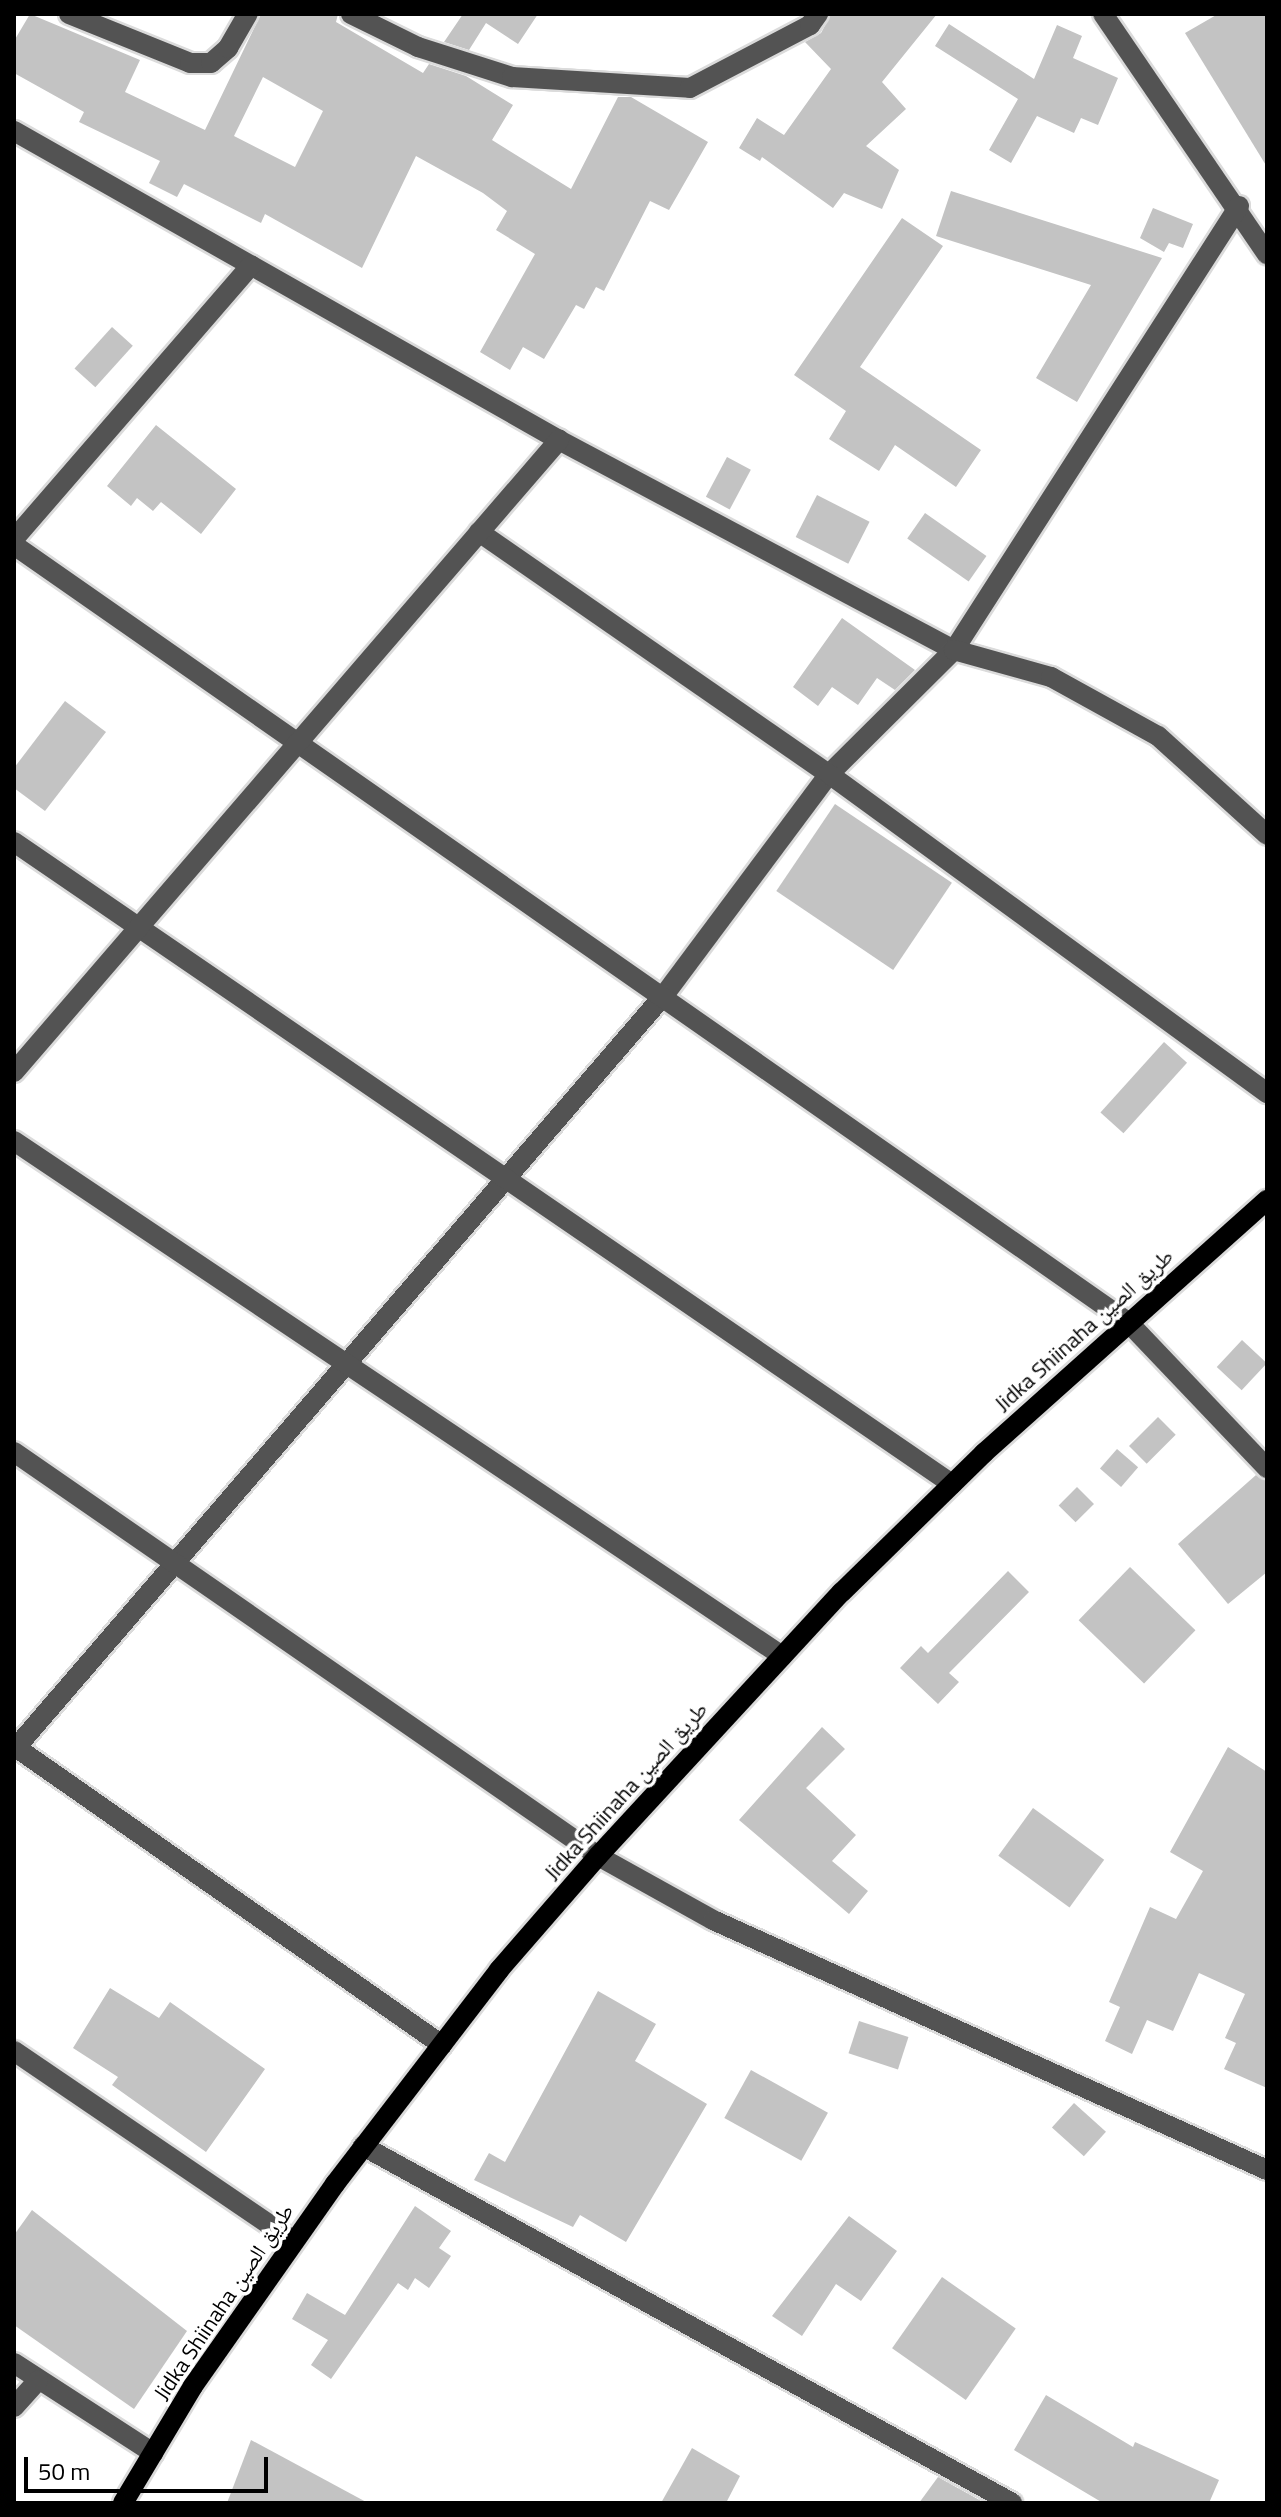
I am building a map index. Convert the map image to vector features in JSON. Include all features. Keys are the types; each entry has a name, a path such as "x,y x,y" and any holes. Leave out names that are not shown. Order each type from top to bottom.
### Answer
{"main road":[{"name":"Jidka Shiinaha طريق الصين","path":"123,2503 294,2241 363,2146 598,1856 782,1656 952,1484 1128,1322 1267,1200"}],"street":[{"path":"69,14 190,63 211,63 228,48 248,14"},
{"path":"351,14 418,47 512,77 690,88 810,25 818,14"},
{"path":"1103,14 1239,206 1267,254"},
{"path":"14,131 559,440 954,650 1051,677 1158,736 1267,835"},
{"path":"442,2045 15,1748 664,995 829,774 954,650 1239,206"},
{"path":"14,539 251,265"},
{"path":"14,1072 559,440"},
{"path":"479,532 829,774 1267,1093"},
{"path":"14,545 297,744 664,995 1128,1322 1267,1468"},
{"path":"14,842 508,1177 952,1484"},
{"path":"14,1141 349,1362 782,1656"},
{"path":"14,1452 598,1856 713,1920 1267,2170"},
{"path":"14,2051 294,2241"},
{"path":"363,2146 1012,2503"},
{"path":"14,2363 153,2453"},
{"path":"14,2383 38,2380"},
{"path":"14,2407 38,2380"}],"building":[{"path":"30,14 140,60 125,92 205,130 261,14 338,14 336,22 423,73 429,64 466,76 513,105 492,140 571,189 618,97 631,97 708,142 669,210 650,201 604,291 596,287 584,309 576,305 544,359 523,347 510,370 480,352 535,254 496,230 507,211 483,193 416,156 362,268 265,214 261,223 184,184 177,197 149,183 160,161 79,122 84,112 14,73 14,41","holes":["263,77 323,111 295,167 234,136"]},
{"path":"463,14 538,14 518,44 486,23 469,50 444,42"},
{"path":"831,14 937,14 882,82 906,109 866,146 899,170 882,209 844,193 833,208 762,157 760,161 739,148 757,118 784,135 831,69 805,42 821,33"},
{"path":"1218,14 1267,14 1267,167 1185,33"},
{"path":"949,24 1034,79 1057,25 1082,36 1073,58 1118,78 1098,125 1081,118 1074,133 1037,116 1011,163 989,150 1018,99 935,46"},
{"path":"951,191 1162,258 1077,402 1036,378 1091,285 936,236"},
{"path":"1153,208 1193,224 1183,248 1169,243 1164,252 1140,238"},
{"path":"902,218 943,246 860,367 981,450 956,487 895,445 879,471 829,439 846,411 794,375"},
{"path":"112,327 133,346 95,387 75,369"},
{"path":"156,425 236,489 201,534 161,502 153,511 137,498 131,506 107,486"},
{"path":"727,457 751,470 730,509 706,497"},
{"path":"817,495 870,522 848,564 796,537"},
{"path":"925,513 986,556 969,581 907,538"},
{"path":"842,618 915,670 895,690 877,678 858,705 832,687 818,706 793,687"},
{"path":"65,701 106,732 45,811 14,788 14,768"},
{"path":"835,804 952,883 893,970 776,891"},
{"path":"1164,1042 1187,1063 1123,1133 1100,1113"},
{"path":"1242,1340 1267,1363 1242,1390 1217,1367"},
{"path":"1158,1417 1176,1435 1147,1464 1129,1446"},
{"path":"1117,1449 1138,1467 1121,1487 1100,1469"},
{"path":"1256,1475 1267,1481 1267,1572 1228,1604 1178,1544"},
{"path":"1077,1487 1094,1504 1076,1522 1059,1505"},
{"path":"1130,1567 1195,1630 1144,1683 1079,1620"},
{"path":"1008,1571 1029,1592 949,1673 959,1682 938,1704 900,1668 921,1646 928,1653"},
{"path":"822,1727 845,1749 806,1788 856,1835 832,1861 868,1891 849,1914 739,1820"},
{"path":"1228,1747 1267,1772 1267,2088 1224,2069 1236,2043 1225,2038 1245,1994 1199,1973 1173,2031 1147,2020 1132,2054 1105,2041 1120,2007 1109,2002 1150,1907 1176,1919 1203,1871 1170,1852"},
{"path":"1033,1808 1104,1860 1070,1907 998,1856"},
{"path":"110,1988 159,2018 170,2002 265,2069 206,2152 112,2085 118,2077 73,2048"},
{"path":"598,1991 656,2024 635,2061 707,2104 626,2242 580,2215 573,2227 474,2180 489,2153 505,2162"},
{"path":"859,2021 908,2037 898,2069 848,2053"},
{"path":"751,2070 828,2113 801,2161 724,2118"},
{"path":"1074,2103 1106,2132 1084,2156 1052,2128"},
{"path":"415,2206 451,2231 439,2248 451,2256 429,2288 415,2278 408,2290 398,2283 331,2379 311,2365 328,2340 292,2319 307,2293 345,2315"},
{"path":"32,2210 187,2331 134,2409 14,2325 14,2235"},
{"path":"849,2216 897,2251 861,2301 836,2284 802,2336 772,2316"},
{"path":"942,2277 1016,2329 966,2400 892,2348"},
{"path":"1046,2395 1133,2447 1135,2442 1219,2480 1209,2503 1103,2503 1014,2450"},
{"path":"251,2440 368,2503 227,2503"},
{"path":"692,2448 740,2476 726,2503 661,2503"},
{"path":"938,2477 985,2503 919,2503"}]}
